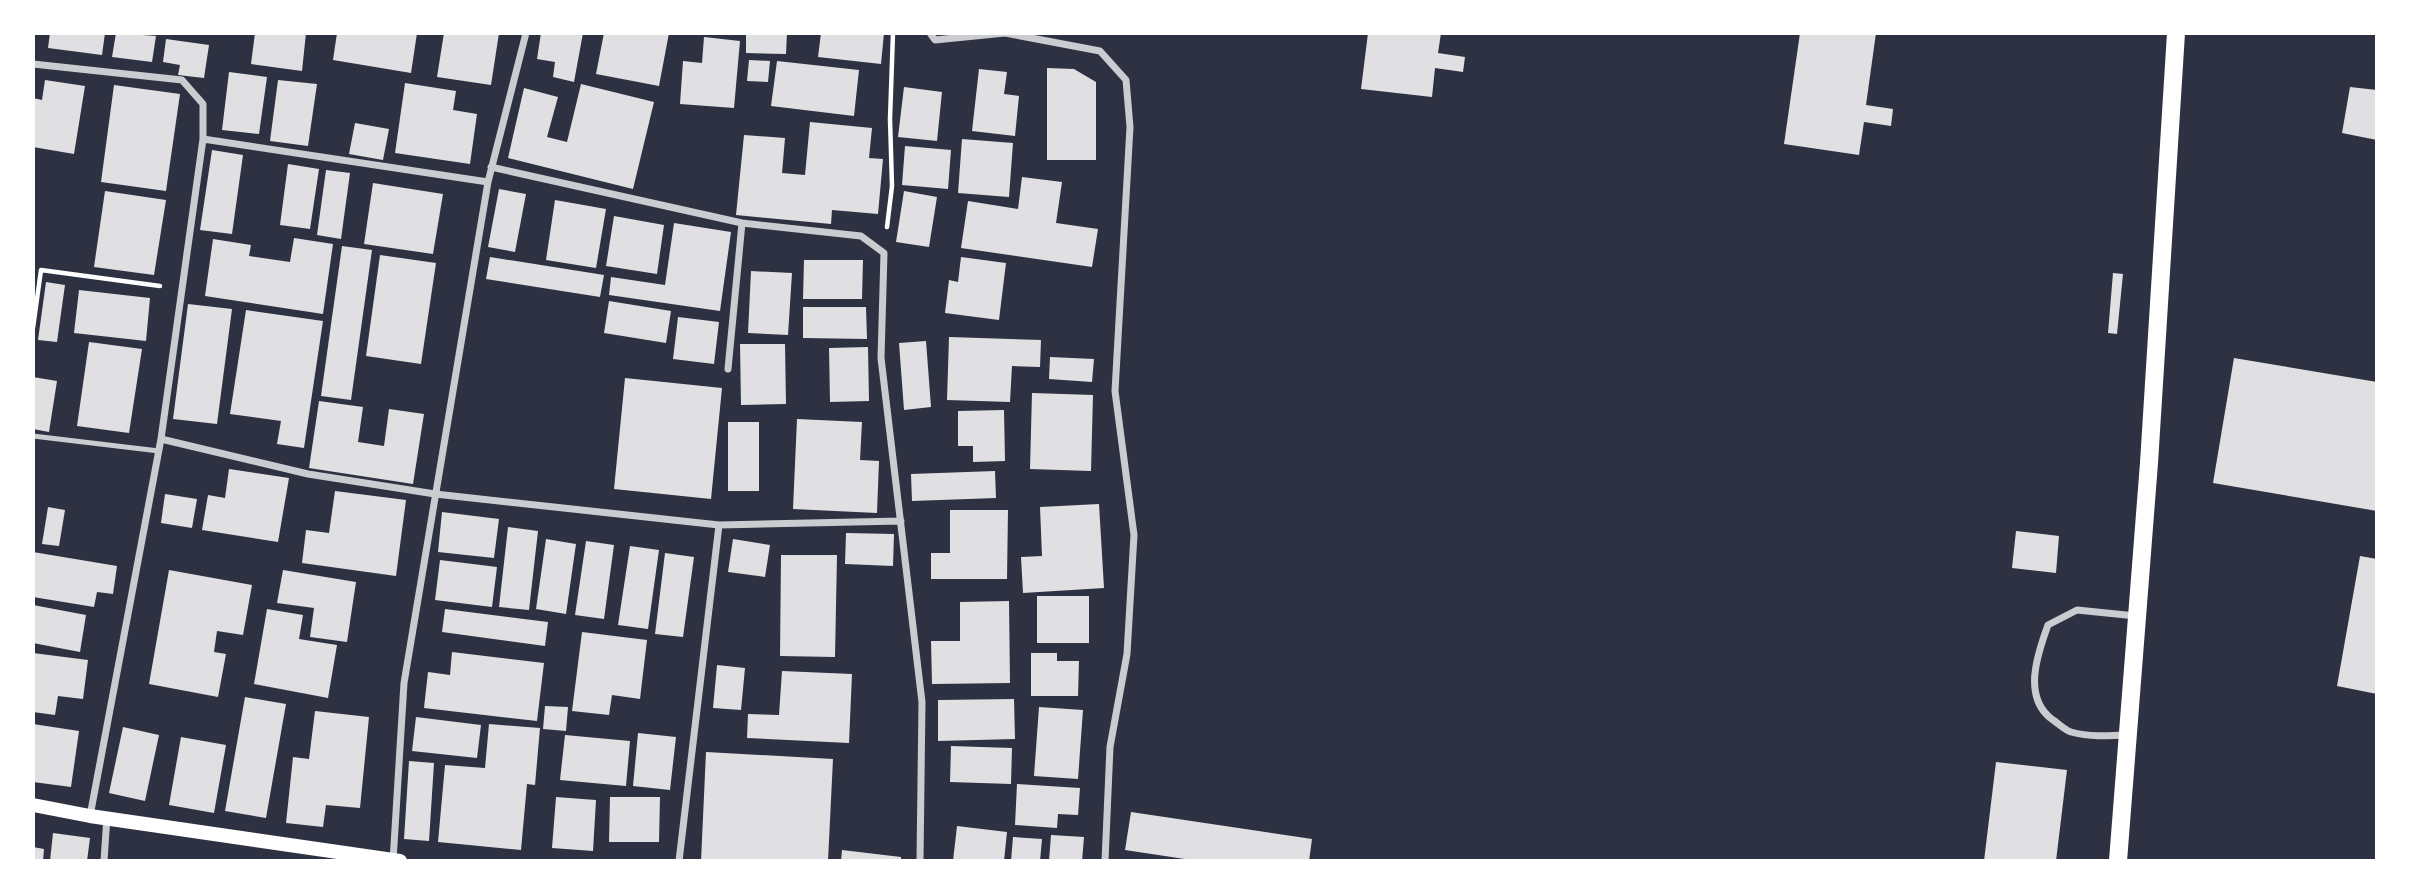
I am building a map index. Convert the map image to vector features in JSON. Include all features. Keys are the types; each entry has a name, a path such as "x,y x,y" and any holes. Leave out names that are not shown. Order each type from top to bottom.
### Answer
{"main road":[{"path":"2118,861 2149,463 2176,33"},
{"path":"33,805 90,816 107,816 400,861"}],"street":[{"path":"393,860 404,683 488,182 526,33"},
{"path":"930,33 935,40 1005,33 1100,51 1126,80 1130,127 1115,391 1134,535 1127,654 1110,747 1105,861"},
{"path":"33,64 182,80 203,104 203,139 161,439 90,816"},
{"path":"203,139 488,182"},
{"path":"491,167 742,223 861,236 884,253 881,358 922,702 920,861"},
{"path":"728,369 742,223"},
{"path":"161,439 308,474 435,494 719,525 901,521"},
{"path":"679,861 719,525"},
{"path":"2126,735 2093,736 2069,732 2042,712 2034,685 2036,656 2048,625 2077,610 2136,616"},
{"path":"104,861 107,816"}],"lane":[{"path":"33,436 159,451"}],"path":[{"path":"884,253 892,186 892,33"},
{"path":"33,328 41,270 182,289"}],"building":[{"path":"50,33 105,33 102,55 48,48"},
{"path":"116,33 156,36 152,62 112,57"},
{"path":"255,33 306,33 302,71 251,64"},
{"path":"337,33 417,33 411,73 333,60"},
{"path":"444,33 499,33 491,85 437,77"},
{"path":"541,33 583,33 574,82 553,77 555,62 537,59"},
{"path":"604,33 669,33 659,86 596,74"},
{"path":"746,33 787,33 786,54 746,53"},
{"path":"821,33 884,33 881,64 818,57"},
{"path":"1368,33 1441,33 1438,53 1465,57 1463,72 1435,68 1432,97 1361,89"},
{"path":"1800,33 1876,33 1866,105 1893,109 1891,126 1864,122 1859,155 1784,144"},
{"path":"704,37 740,41 734,108 680,104 683,61 702,63"},
{"path":"166,39 209,45 204,78 178,75 180,65 163,62"},
{"path":"749,60 770,61 768,82 747,81"},
{"path":"777,61 859,70 854,116 771,106"},
{"path":"1047,68 1074,69 1096,82 1096,160 1047,160"},
{"path":"979,69 1007,72 1004,94 1019,96 1015,136 972,131"},
{"path":"229,72 267,77 259,134 222,130"},
{"path":"45,80 85,86 74,154 33,147 33,98 42,100"},
{"path":"278,80 317,84 308,146 270,141"},
{"path":"405,83 456,91 453,110 477,114 470,164 395,153"},
{"path":"581,84 654,102 633,189 508,158 524,88 558,97 547,137 567,142"},
{"path":"114,85 180,94 166,191 101,182"},
{"path":"904,87 942,92 937,141 898,137"},
{"path":"2350,87 2377,90 2377,140 2342,133"},
{"path":"810,122 872,128 869,158 883,159 878,214 832,210 831,224 736,215 744,135 785,138 782,173 805,175"},
{"path":"355,123 389,129 383,160 349,154"},
{"path":"962,139 1013,143 1009,197 958,193"},
{"path":"905,146 951,150 948,189 902,185"},
{"path":"212,150 243,155 232,234 200,230"},
{"path":"288,164 319,169 310,229 280,225"},
{"path":"326,170 350,173 341,239 317,235"},
{"path":"1022,177 1062,182 1056,223 1098,229 1092,267 961,248 968,201 1018,209"},
{"path":"373,183 443,194 433,254 364,244"},
{"path":"499,189 526,194 515,252 488,247"},
{"path":"105,191 166,200 154,275 94,267"},
{"path":"904,191 937,197 929,247 896,242"},
{"path":"555,200 606,209 596,268 546,260"},
{"path":"614,216 664,225 657,274 606,266"},
{"path":"674,223 731,232 720,311 609,295 611,277 665,285"},
{"path":"294,238 333,244 323,314 205,296 213,239 251,245 249,256 290,262"},
{"path":"342,246 372,250 351,400 321,396"},
{"path":"380,255 436,263 421,364 366,356"},
{"path":"490,257 604,275 600,297 486,279"},
{"path":"961,257 1006,263 999,320 945,313 949,280 958,282"},
{"path":"804,260 863,260 862,299 803,299"},
{"path":"751,271 792,273 788,335 748,333"},
{"path":"2113,273 2123,274 2117,334 2108,333"},
{"path":"46,282 65,285 57,342 38,340"},
{"path":"79,290 150,298 146,341 74,333"},
{"path":"609,301 671,311 666,343 604,333"},
{"path":"188,304 232,309 217,424 173,419"},
{"path":"803,307 866,307 867,339 803,338"},
{"path":"246,310 323,321 304,448 277,444 281,421 230,414"},
{"path":"678,317 719,322 714,364 673,359"},
{"path":"949,337 1041,340 1040,367 1012,366 1010,402 947,400"},
{"path":"926,341 931,407 904,410 899,343"},
{"path":"89,342 142,349 129,433 77,426"},
{"path":"740,344 785,344 786,404 741,405"},
{"path":"868,347 869,401 830,402 829,348"},
{"path":"1050,357 1094,359 1092,382 1049,379"},
{"path":"2234,358 2377,382 2377,511 2213,483"},
{"path":"33,377 57,381 49,432 33,429"},
{"path":"625,378 722,388 711,499 614,489"},
{"path":"1032,393 1093,395 1091,471 1030,469"},
{"path":"319,401 363,407 358,442 384,446 389,409 424,414 413,484 309,468"},
{"path":"1004,410 1005,461 973,462 973,446 958,446 958,411"},
{"path":"797,419 862,422 860,460 879,461 877,513 793,509"},
{"path":"728,422 759,422 759,491 728,491"},
{"path":"229,469 289,478 278,542 202,530 208,495 225,498"},
{"path":"995,471 996,498 912,501 911,474"},
{"path":"335,491 406,500 396,576 302,563 306,530 329,533"},
{"path":"165,494 197,499 192,528 161,523"},
{"path":"1099,504 1104,588 1023,593 1021,557 1042,556 1040,507"},
{"path":"48,507 65,510 59,546 42,544"},
{"path":"950,510 1008,510 1007,579 931,579 931,553 950,553"},
{"path":"442,512 499,519 494,558 438,552"},
{"path":"508,527 538,531 529,610 499,607"},
{"path":"2016,531 2059,536 2056,573 2012,568"},
{"path":"846,533 894,534 893,566 845,564"},
{"path":"546,539 576,544 566,614 536,609"},
{"path":"733,539 770,545 765,577 728,572"},
{"path":"586,541 614,545 604,619 575,615"},
{"path":"630,546 659,550 648,629 618,625"},
{"path":"33,552 117,566 113,594 97,592 94,607 33,597"},
{"path":"665,553 694,557 683,637 655,634"},
{"path":"781,555 837,555 835,657 780,656"},
{"path":"2360,556 2377,559 2377,694 2337,686"},
{"path":"440,560 497,567 492,607 435,600"},
{"path":"169,570 252,585 243,635 217,631 214,652 226,654 218,697 149,684"},
{"path":"283,570 356,582 347,642 310,637 314,608 277,603"},
{"path":"1037,596 1089,596 1089,643 1037,643"},
{"path":"1009,601 1010,683 932,684 931,641 960,641 960,602"},
{"path":"33,605 86,615 80,652 33,643"},
{"path":"267,609 303,615 299,639 337,645 328,698 254,684"},
{"path":"445,609 548,622 545,646 442,632"},
{"path":"582,632 647,640 640,699 612,695 609,715 572,711"},
{"path":"452,652 544,663 537,721 424,708 428,672 450,675"},
{"path":"33,653 88,660 83,699 58,696 55,715 33,712"},
{"path":"1031,653 1057,653 1057,661 1079,661 1078,696 1031,696"},
{"path":"717,665 745,668 741,710 713,708"},
{"path":"782,671 852,674 849,743 747,738 748,714 779,715"},
{"path":"245,697 286,704 266,818 225,811"},
{"path":"1014,699 1015,739 938,741 938,700"},
{"path":"545,706 568,707 566,731 543,729"},
{"path":"1039,707 1083,710 1078,779 1034,776"},
{"path":"315,711 369,717 360,808 326,805 323,827 286,823 293,757 309,759"},
{"path":"416,717 481,725 477,758 412,751"},
{"path":"33,724 79,731 71,787 33,782"},
{"path":"489,724 540,728 535,785 527,784 521,850 438,842 445,765 485,768"},
{"path":"123,727 159,735 145,801 109,793"},
{"path":"638,733 676,737 670,790 633,786"},
{"path":"565,735 630,741 626,786 560,780"},
{"path":"181,737 226,745 214,813 169,805"},
{"path":"951,746 1012,748 1011,784 950,782"},
{"path":"706,752 833,759 828,861 701,861"},
{"path":"409,761 434,763 429,841 404,839"},
{"path":"1996,762 2067,770 2056,861 1984,861"},
{"path":"1017,784 1080,788 1078,815 1058,814 1057,828 1015,825"},
{"path":"556,797 596,800 593,851 552,848"},
{"path":"610,797 660,797 659,842 609,842"},
{"path":"1131,812 1312,839 1309,861 1198,861 1125,850"},
{"path":"957,826 1007,832 1004,861 953,861"},
{"path":"53,833 90,838 87,861 50,861"},
{"path":"1051,835 1084,837 1082,861 1049,861"},
{"path":"1013,837 1042,839 1040,861 1011,861"},
{"path":"33,847 44,849 43,861 33,861"},
{"path":"842,850 901,857 901,861 841,861"}]}
